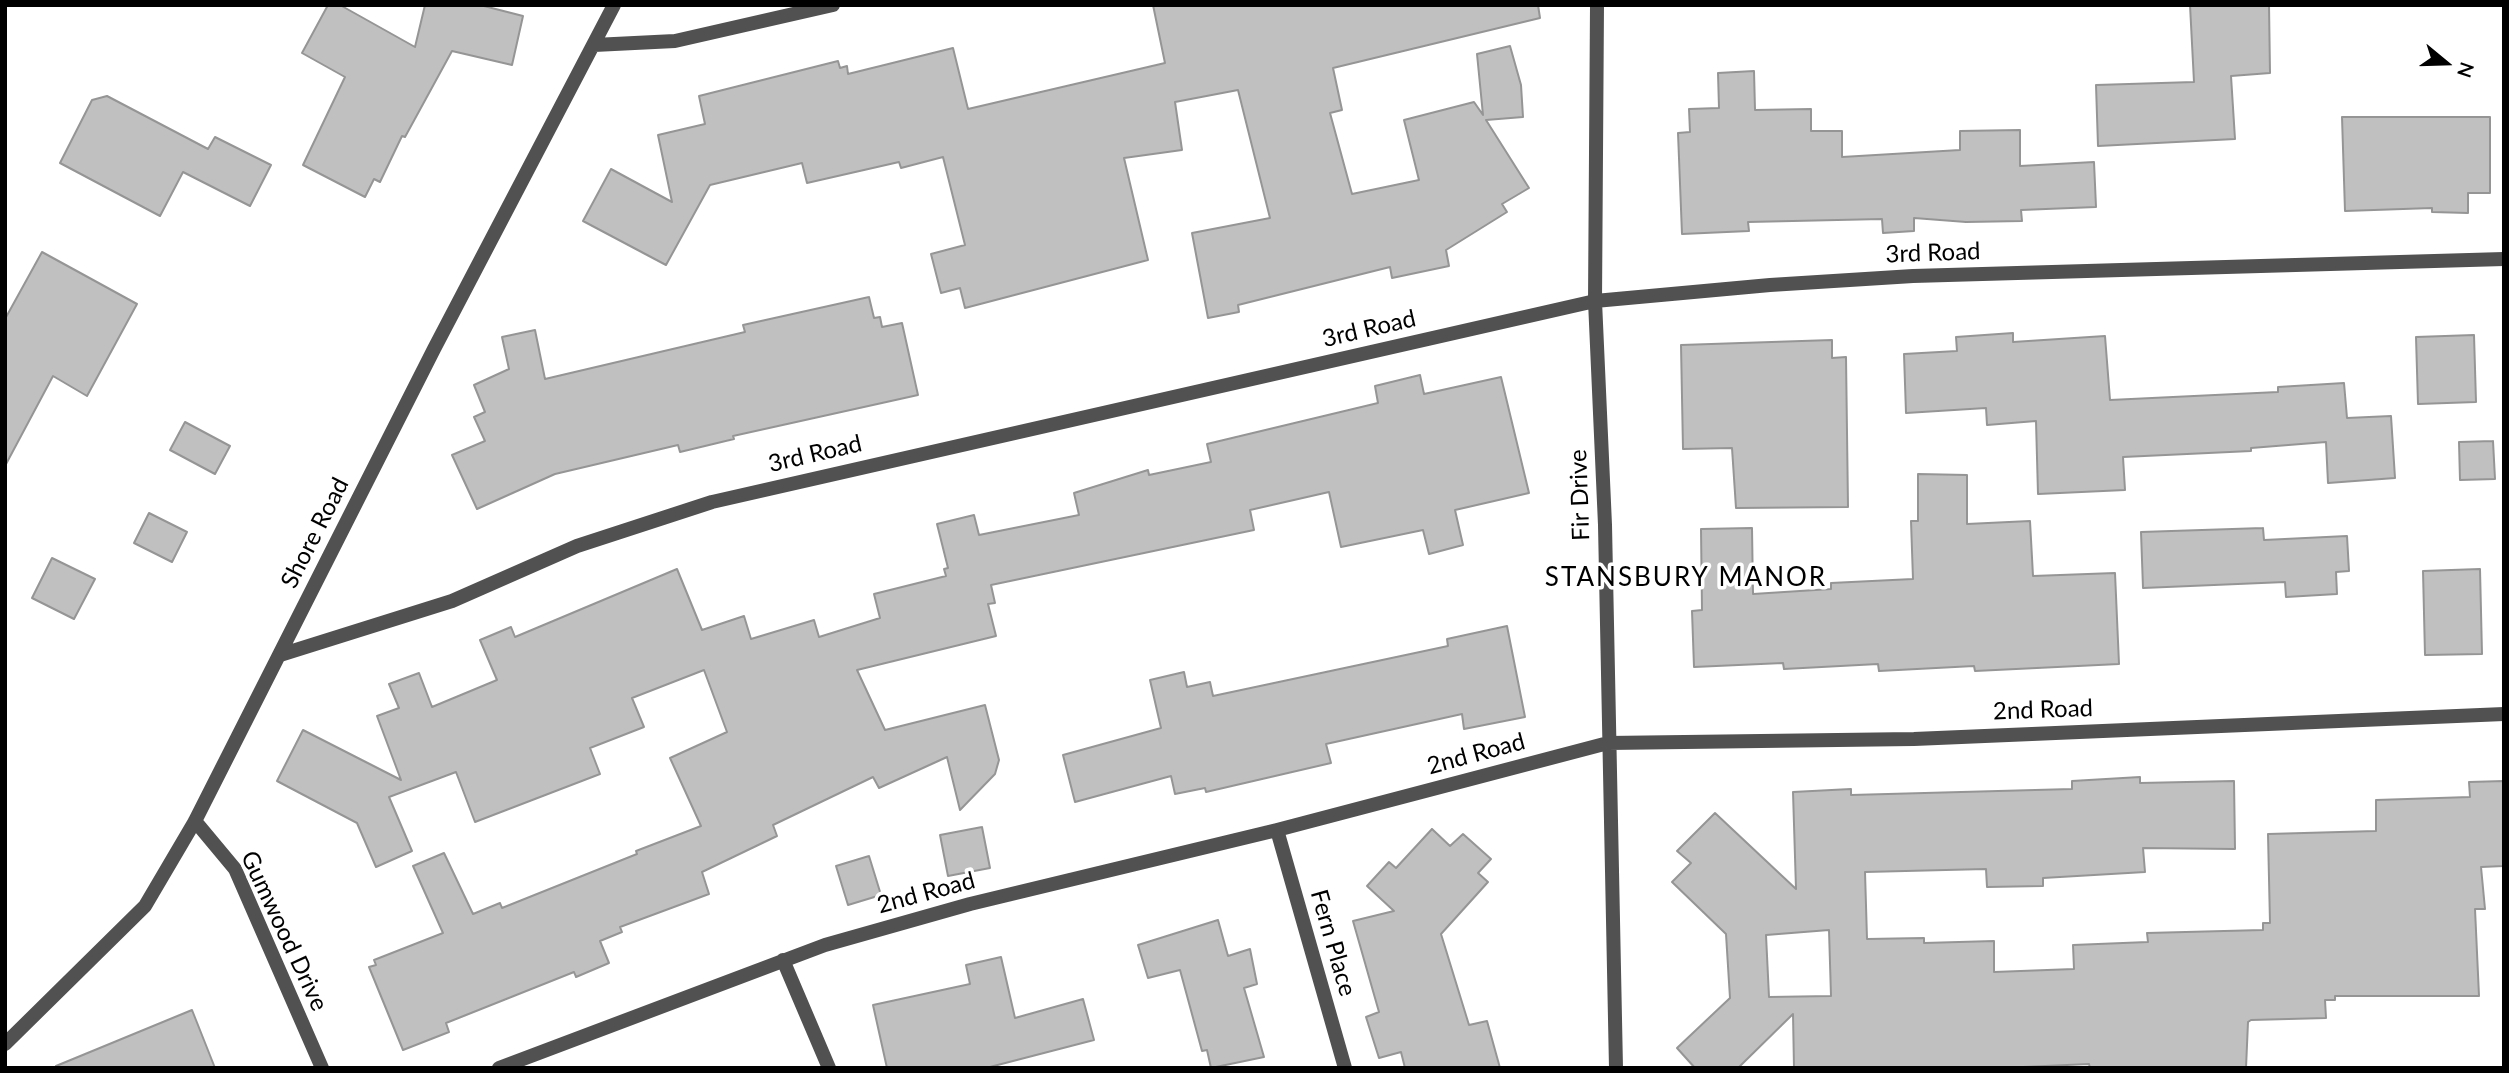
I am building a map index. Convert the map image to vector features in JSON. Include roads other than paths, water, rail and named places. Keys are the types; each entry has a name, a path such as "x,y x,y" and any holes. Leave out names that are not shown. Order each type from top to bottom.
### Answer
{"street":[{"name":"Shore Road","path":"5,1044 145,906 195,821 451,317 614,5"},
{"path":"594,45 675,41 833,5"},
{"name":"Fir Drive","path":"1597,5 1599,67 1595,301 1605,525 1616,1068"},
{"name":"3rd Road","path":"280,655 452,601 577,546 712,502 1595,301 1770,285 1913,276 2504,259"},
{"name":"2nd Road","path":"499,1068 783,960 970,904 1277,830 1608,743 1914,739 2504,714"},
{"name":"Gumwood Drive","path":"195,821 235,869 322,1068"},
{"name":"Fern Place","path":"1277,830 1345,1068"},
{"path":"783,960 829,1068"}],"district":[{"name":"STANSBURY MANOR","path":"1686,578"}]}
